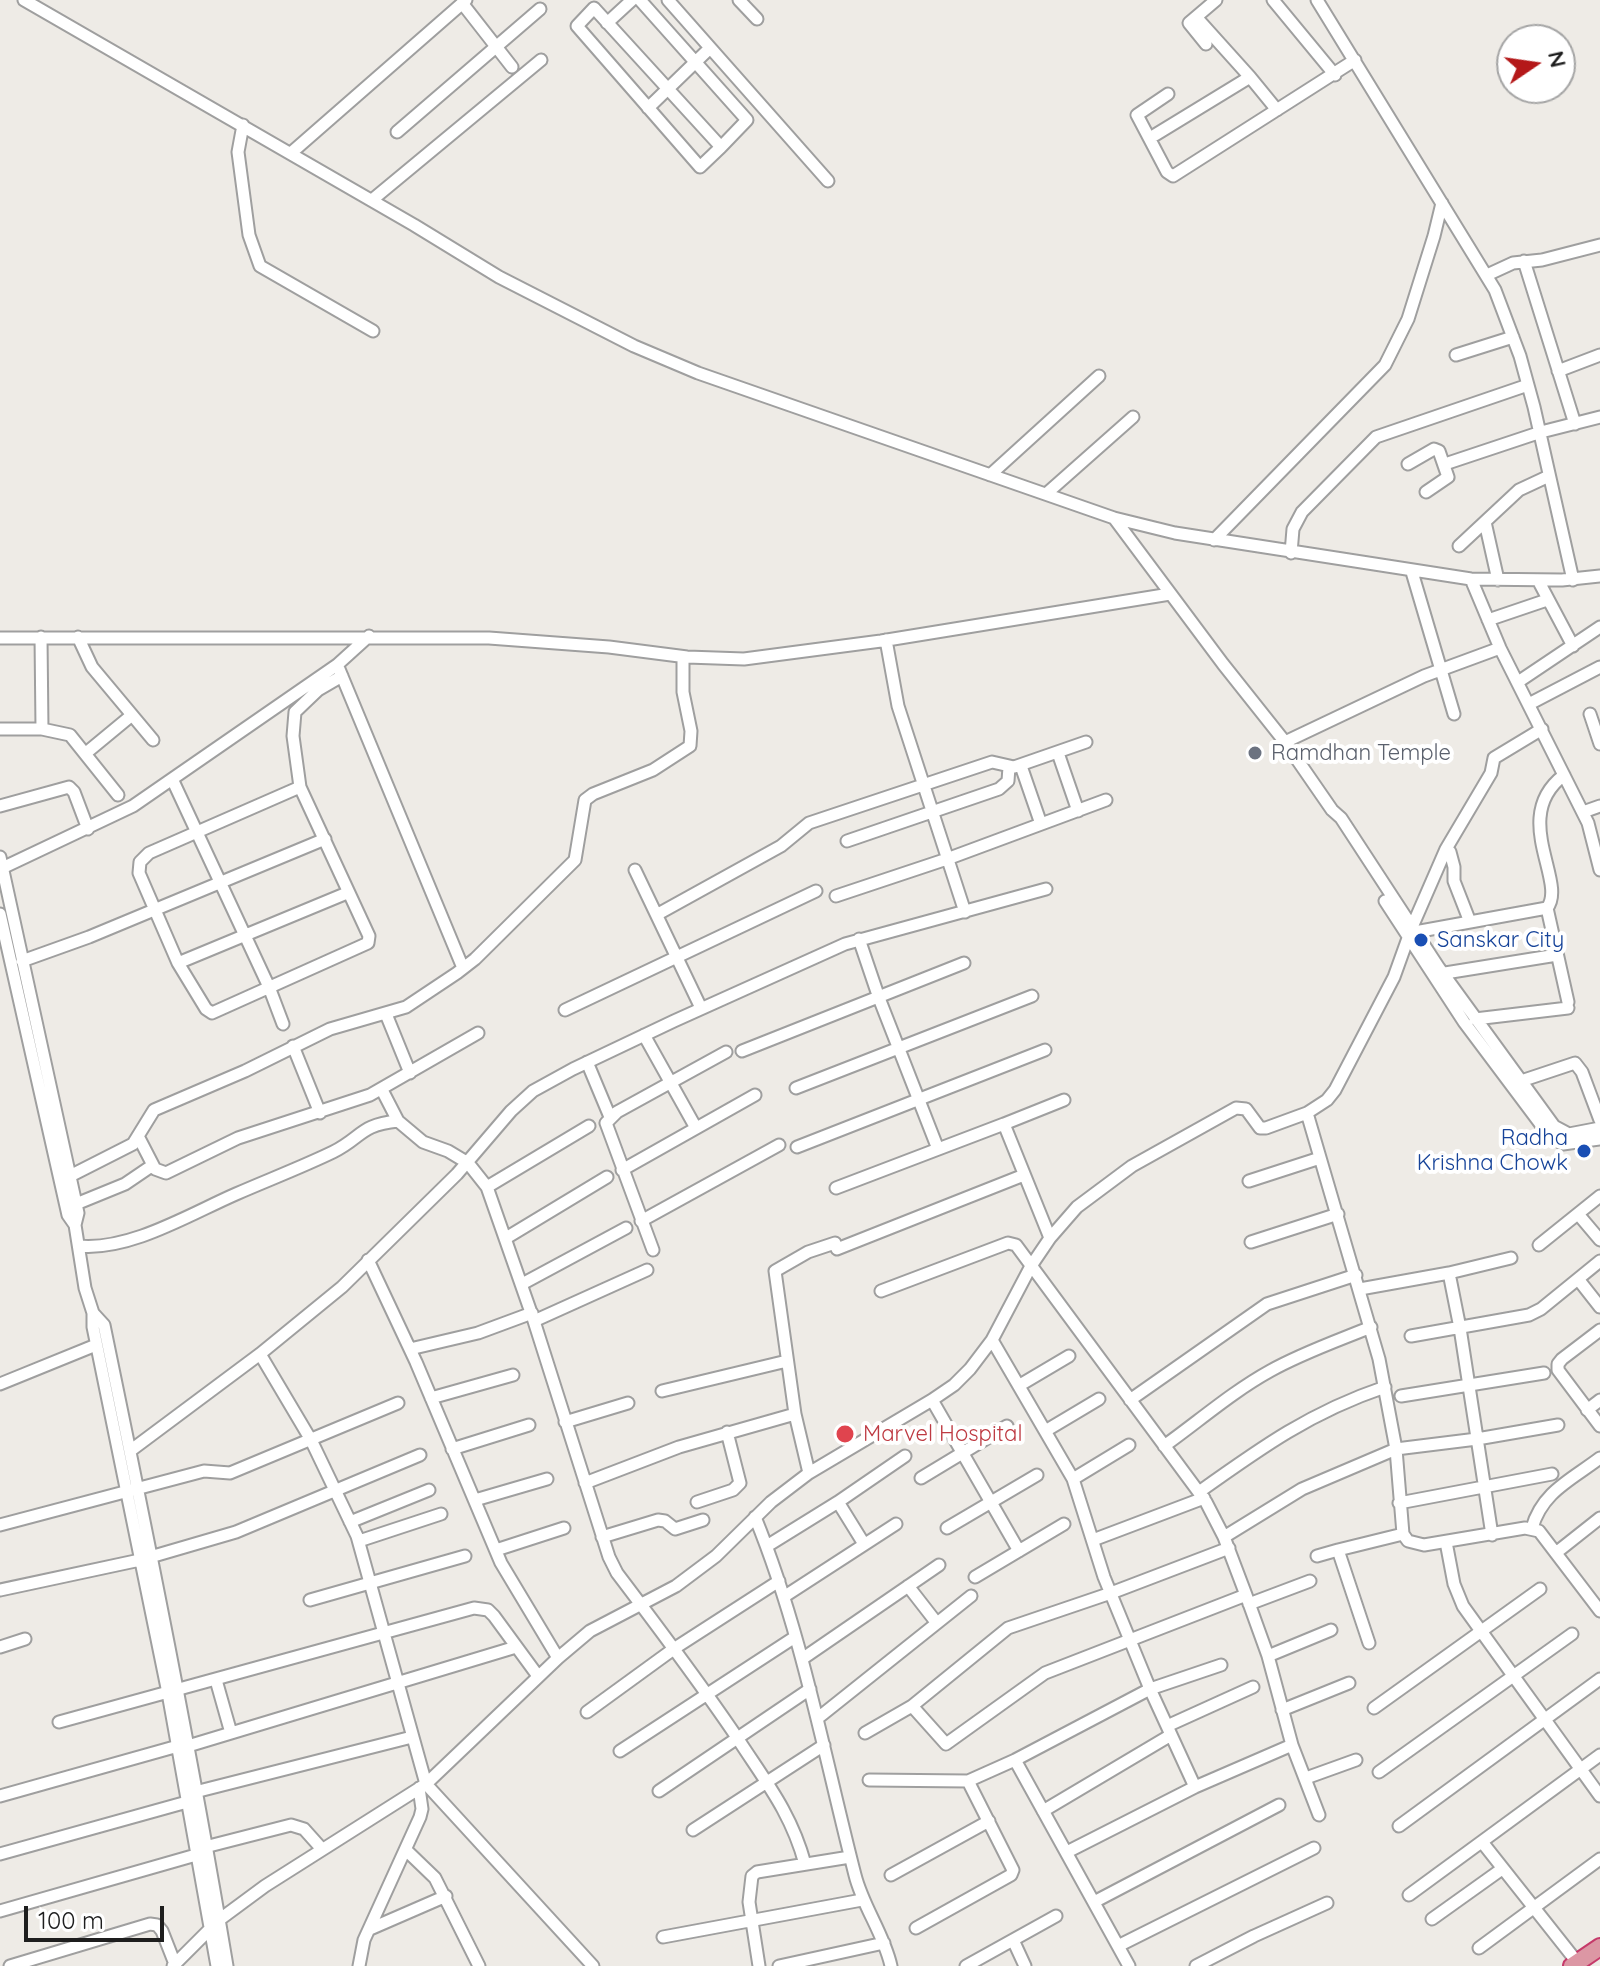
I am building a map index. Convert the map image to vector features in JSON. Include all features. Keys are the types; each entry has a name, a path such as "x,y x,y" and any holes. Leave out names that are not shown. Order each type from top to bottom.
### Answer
{"highway":[{"path":"1574,1964 1600,1947"}],"street":[{"path":"24,0 372,200 499,277 634,346 698,373 1114,518 1164,531 1471,579 1573,580 1600,576"},
{"path":"607,23 632,0"},
{"path":"640,0 747,120 721,147 700,167 577,26 594,8 721,147"},
{"path":"668,0 828,181"},
{"path":"739,0 757,19"},
{"path":"1206,44 1189,23 1216,0"},
{"path":"1273,0 1335,75"},
{"path":"1317,0 1486,273 1513,337 1528,385 1573,580"},
{"path":"291,153 464,2 512,67"},
{"path":"397,132 540,9"},
{"path":"1196,17 1277,110"},
{"path":"648,108 710,48"},
{"path":"372,200 541,60"},
{"path":"1168,94 1137,115 1167,172 1173,176 1355,60"},
{"path":"1155,135 1250,77"},
{"path":"243,125 238,152 249,235 260,266 373,331"},
{"path":"1214,540 1385,365 1408,319 1442,203"},
{"path":"1486,273 1502,266 1542,260 1600,245"},
{"path":"1524,261 1575,424"},
{"path":"1456,355 1513,337"},
{"path":"1558,371 1600,355"},
{"path":"990,475 1099,376"},
{"path":"1291,553 1293,529 1302,512 1376,437 1528,385"},
{"path":"1046,494 1133,417"},
{"path":"1445,464 1541,432 1600,417"},
{"path":"1408,464 1437,449 1445,464 1447,479 1426,492"},
{"path":"1459,546 1526,486 1549,476"},
{"path":"1114,518 1341,818 1438,975 1548,1134 1563,1144 1600,1139"},
{"path":"1485,522 1498,580"},
{"path":"1412,572 1454,714"},
{"path":"1471,579 1500,648 1583,812 1592,834 1600,870"},
{"path":"1538,580 1573,646"},
{"path":"0,638 489,638 609,647 683,657 744,659 886,640 1170,594"},
{"path":"1488,620 1547,600"},
{"path":"1518,682 1600,627"},
{"path":"300,787 149,853 140,862 139,873 178,963 206,1009 212,1013 368,943 369,936 300,787 293,736 295,712 339,671 369,636"},
{"path":"41,637 42,729"},
{"path":"78,637 92,667 153,740"},
{"path":"886,640 900,712 965,912"},
{"path":"1285,742 1441,669 1500,648"},
{"path":"70,1176 127,1148 139,1138 154,1110 245,1071 293,1046 418,1000 463,968 575,860 585,800 653,770 690,746 691,731 683,692 683,657"},
{"path":"1529,704 1600,667"},
{"path":"75,1225 78,1213 1,864 88,829 133,806 339,671"},
{"path":"339,671 463,968"},
{"path":"1590,714 1600,744"},
{"path":"86,753 132,715"},
{"path":"0,729 42,729 70,735 118,795"},
{"path":"10,1966 150,1924 157,1925 162,1931 174,1965 219,1920 321,1848 422,1786 538,1676 604,1622 692,1575 809,1473 932,1400 970,1369 992,1340 1031,1266 1077,1207 1132,1166 1236,1108 1246,1109 1260,1128 1289,1121 1327,1100 1386,994 1446,849 1491,773 1494,758 1542,729"},
{"path":"658,914 769,853 809,823 992,762 1015,766 1086,742"},
{"path":"1058,753 1078,811"},
{"path":"847,841 1004,786 1015,766"},
{"path":"1015,766 1041,824"},
{"path":"1475,1019 1568,1005 1547,908 1552,899 1542,845 1541,805 1553,784 1564,775"},
{"path":"173,781 269,987 283,1024"},
{"path":"0,806 69,787 74,792 88,829"},
{"path":"836,896 1106,800"},
{"path":"1583,812 1600,806"},
{"path":"22,961 89,937 325,839"},
{"path":"1446,849 1450,852 1454,881 1470,922"},
{"path":"635,870 701,1008"},
{"path":"130,1451 260,1354 342,1287 468,1163 533,1091 701,1008 859,939 1046,889"},
{"path":"565,1010 816,891"},
{"path":"178,963 347,893"},
{"path":"1412,932 1547,908"},
{"path":"0,914 68,1215 75,1225 85,1288 93,1313 96,1345 132,1492 195,1792 200,1851 217,1966"},
{"path":"859,939 938,1149"},
{"path":"1438,975 1557,955"},
{"path":"742,1051 964,963"},
{"path":"1438,975 1560,1131 1580,1133 1600,1128"},
{"path":"796,1088 1032,996"},
{"path":"386,1014 410,1073"},
{"path":"139,1138 158,1172 166,1173 238,1138 382,1090 478,1033"},
{"path":"644,1035 696,1128"},
{"path":"293,1046 320,1113"},
{"path":"797,1147 1045,1050"},
{"path":"653,1250 606,1126 610,1117 726,1052"},
{"path":"587,1062 610,1117"},
{"path":"1521,1081 1575,1063 1582,1072 1600,1120"},
{"path":"382,1090 398,1121 423,1142 448,1151 468,1163 487,1187 533,1317 602,1537 617,1573 708,1693 767,1781 789,1818 805,1864"},
{"path":"622,1170 755,1095"},
{"path":"836,1188 1064,1100"},
{"path":"1307,1113 1371,1327 1385,1387 1396,1449 1403,1534 1415,1544 1532,1528 1545,1536 1595,1594 1600,1611"},
{"path":"79,1246 114,1245 147,1233 336,1151 370,1125 398,1121"},
{"path":"1004,1124 1050,1238"},
{"path":"487,1187 589,1126"},
{"path":"641,1221 779,1145"},
{"path":"1249,1181 1320,1158"},
{"path":"76,1204 125,1184 153,1165"},
{"path":"809,1473 795,1414 775,1271 808,1252 836,1246 1024,1175"},
{"path":"506,1238 607,1177"},
{"path":"1539,1245 1600,1196"},
{"path":"1251,1242 1338,1214"},
{"path":"1578,1214 1600,1240"},
{"path":"522,1284 626,1228"},
{"path":"881,1291 1012,1243 1201,1495 1226,1542 1248,1599 1268,1656 1292,1745 1319,1815"},
{"path":"1360,1289 1511,1258"},
{"path":"368,1260 410,1349 496,1550 519,1595 558,1658"},
{"path":"1411,1336 1518,1319 1536,1312 1600,1261"},
{"path":"410,1349 533,1317 647,1270"},
{"path":"1449,1273 1492,1535"},
{"path":"1130,1400 1267,1304 1356,1275"},
{"path":"1578,1279 1600,1307"},
{"path":"93,1313 104,1325 130,1451 132,1492"},
{"path":"1164,1446 1270,1371 1371,1327"},
{"path":"1600,1330 1558,1364 1560,1376 1600,1426"},
{"path":"992,1340 1073,1479 1130,1642 1195,1787"},
{"path":"0,1384 96,1345"},
{"path":"260,1354 311,1440 359,1541 399,1683 422,1786 420,1817 364,1940 359,1966"},
{"path":"1020,1385 1069,1356"},
{"path":"662,1391 787,1361"},
{"path":"1401,1396 1544,1373"},
{"path":"431,1398 513,1375"},
{"path":"1093,1540 1201,1495 1297,1424 1385,1387"},
{"path":"1047,1430 1099,1399"},
{"path":"932,1400 1019,1551"},
{"path":"1587,1410 1600,1400"},
{"path":"0,1525 204,1471 230,1473 398,1403"},
{"path":"565,1422 628,1403"},
{"path":"585,1483 627,1465 727,1432 795,1414"},
{"path":"452,1449 529,1425"},
{"path":"865,1733 912,1706 1008,1628 1111,1593 1226,1542 1302,1489 1396,1449 1558,1425"},
{"path":"921,1478 1007,1426"},
{"path":"697,1502 733,1490 740,1483 727,1432"},
{"path":"1073,1479 1129,1445"},
{"path":"0,1590 146,1558 236,1532 420,1455"},
{"path":"767,1546 905,1456"},
{"path":"1532,1528 1537,1510 1546,1498 1600,1458"},
{"path":"1399,1503 1552,1474"},
{"path":"947,1528 1037,1475"},
{"path":"475,1500 547,1479"},
{"path":"350,1522 429,1490"},
{"path":"838,1502 864,1544"},
{"path":"359,1541 441,1514"},
{"path":"755,1517 785,1596 862,1900 884,1943 891,1966"},
{"path":"1557,1552 1600,1518"},
{"path":"602,1537 658,1520 675,1529 703,1520"},
{"path":"785,1596 896,1524"},
{"path":"975,1577 1064,1524"},
{"path":"496,1550 564,1528"},
{"path":"1317,1556 1403,1534"},
{"path":"1446,1542 1457,1595 1600,1796"},
{"path":"1338,1550 1369,1643"},
{"path":"310,1600 465,1556"},
{"path":"802,1659 939,1565"},
{"path":"587,1712 675,1648 779,1581"},
{"path":"912,1706 946,1744 1045,1673 1248,1599 1310,1581"},
{"path":"908,1586 936,1622"},
{"path":"1374,1708 1540,1589"},
{"path":"818,1718 971,1596"},
{"path":"59,1722 481,1607 494,1616 538,1676"},
{"path":"1268,1656 1331,1630"},
{"path":"1379,1772 1572,1634"},
{"path":"620,1751 795,1637"},
{"path":"0,1647 25,1639"},
{"path":"0,1796 231,1733 516,1647"},
{"path":"869,1780 968,1781 1015,1760 1150,1689 1221,1665"},
{"path":"1399,1826 1600,1679"},
{"path":"216,1680 231,1733"},
{"path":"1282,1710 1349,1683"},
{"path":"1043,1811 1169,1730 1253,1687"},
{"path":"659,1791 810,1689"},
{"path":"195,1792 412,1737"},
{"path":"693,1830 824,1745"},
{"path":"1067,1852 1195,1787 1292,1745"},
{"path":"183,1746 187,1802 219,1920 227,1966"},
{"path":"1409,1895 1600,1755"},
{"path":"1015,1760 1129,1966"},
{"path":"1306,1778 1356,1760"},
{"path":"916,1928 1011,1875 1012,1865 968,1781"},
{"path":"422,1786 593,1966"},
{"path":"0,1854 187,1802"},
{"path":"1094,1902 1279,1805"},
{"path":"891,1875 989,1821"},
{"path":"0,1911 291,1825 304,1829 321,1848"},
{"path":"1482,1842 1574,1964"},
{"path":"1118,1946 1314,1848"},
{"path":"407,1851 427,1867 446,1896 479,1966"},
{"path":"759,1966 749,1902 752,1876 757,1872 850,1857"},
{"path":"1479,1948 1600,1859"},
{"path":"1432,1919 1502,1869"},
{"path":"370,1929 446,1896"},
{"path":"663,1937 862,1900"},
{"path":"1196,1966 1327,1903"},
{"path":"966,1966 1056,1916"},
{"path":"1013,1940 1025,1966"},
{"path":"779,1966 884,1943"}],"place":[{"name":"Ramdhan Temple","path":"1255,753"},
{"name":"Sanskar City","path":"1421,940"},
{"name":"Radha Krishna Chowk","path":"1584,1151"},
{"name":"Marvel Hospital","path":"845,1434"}]}
